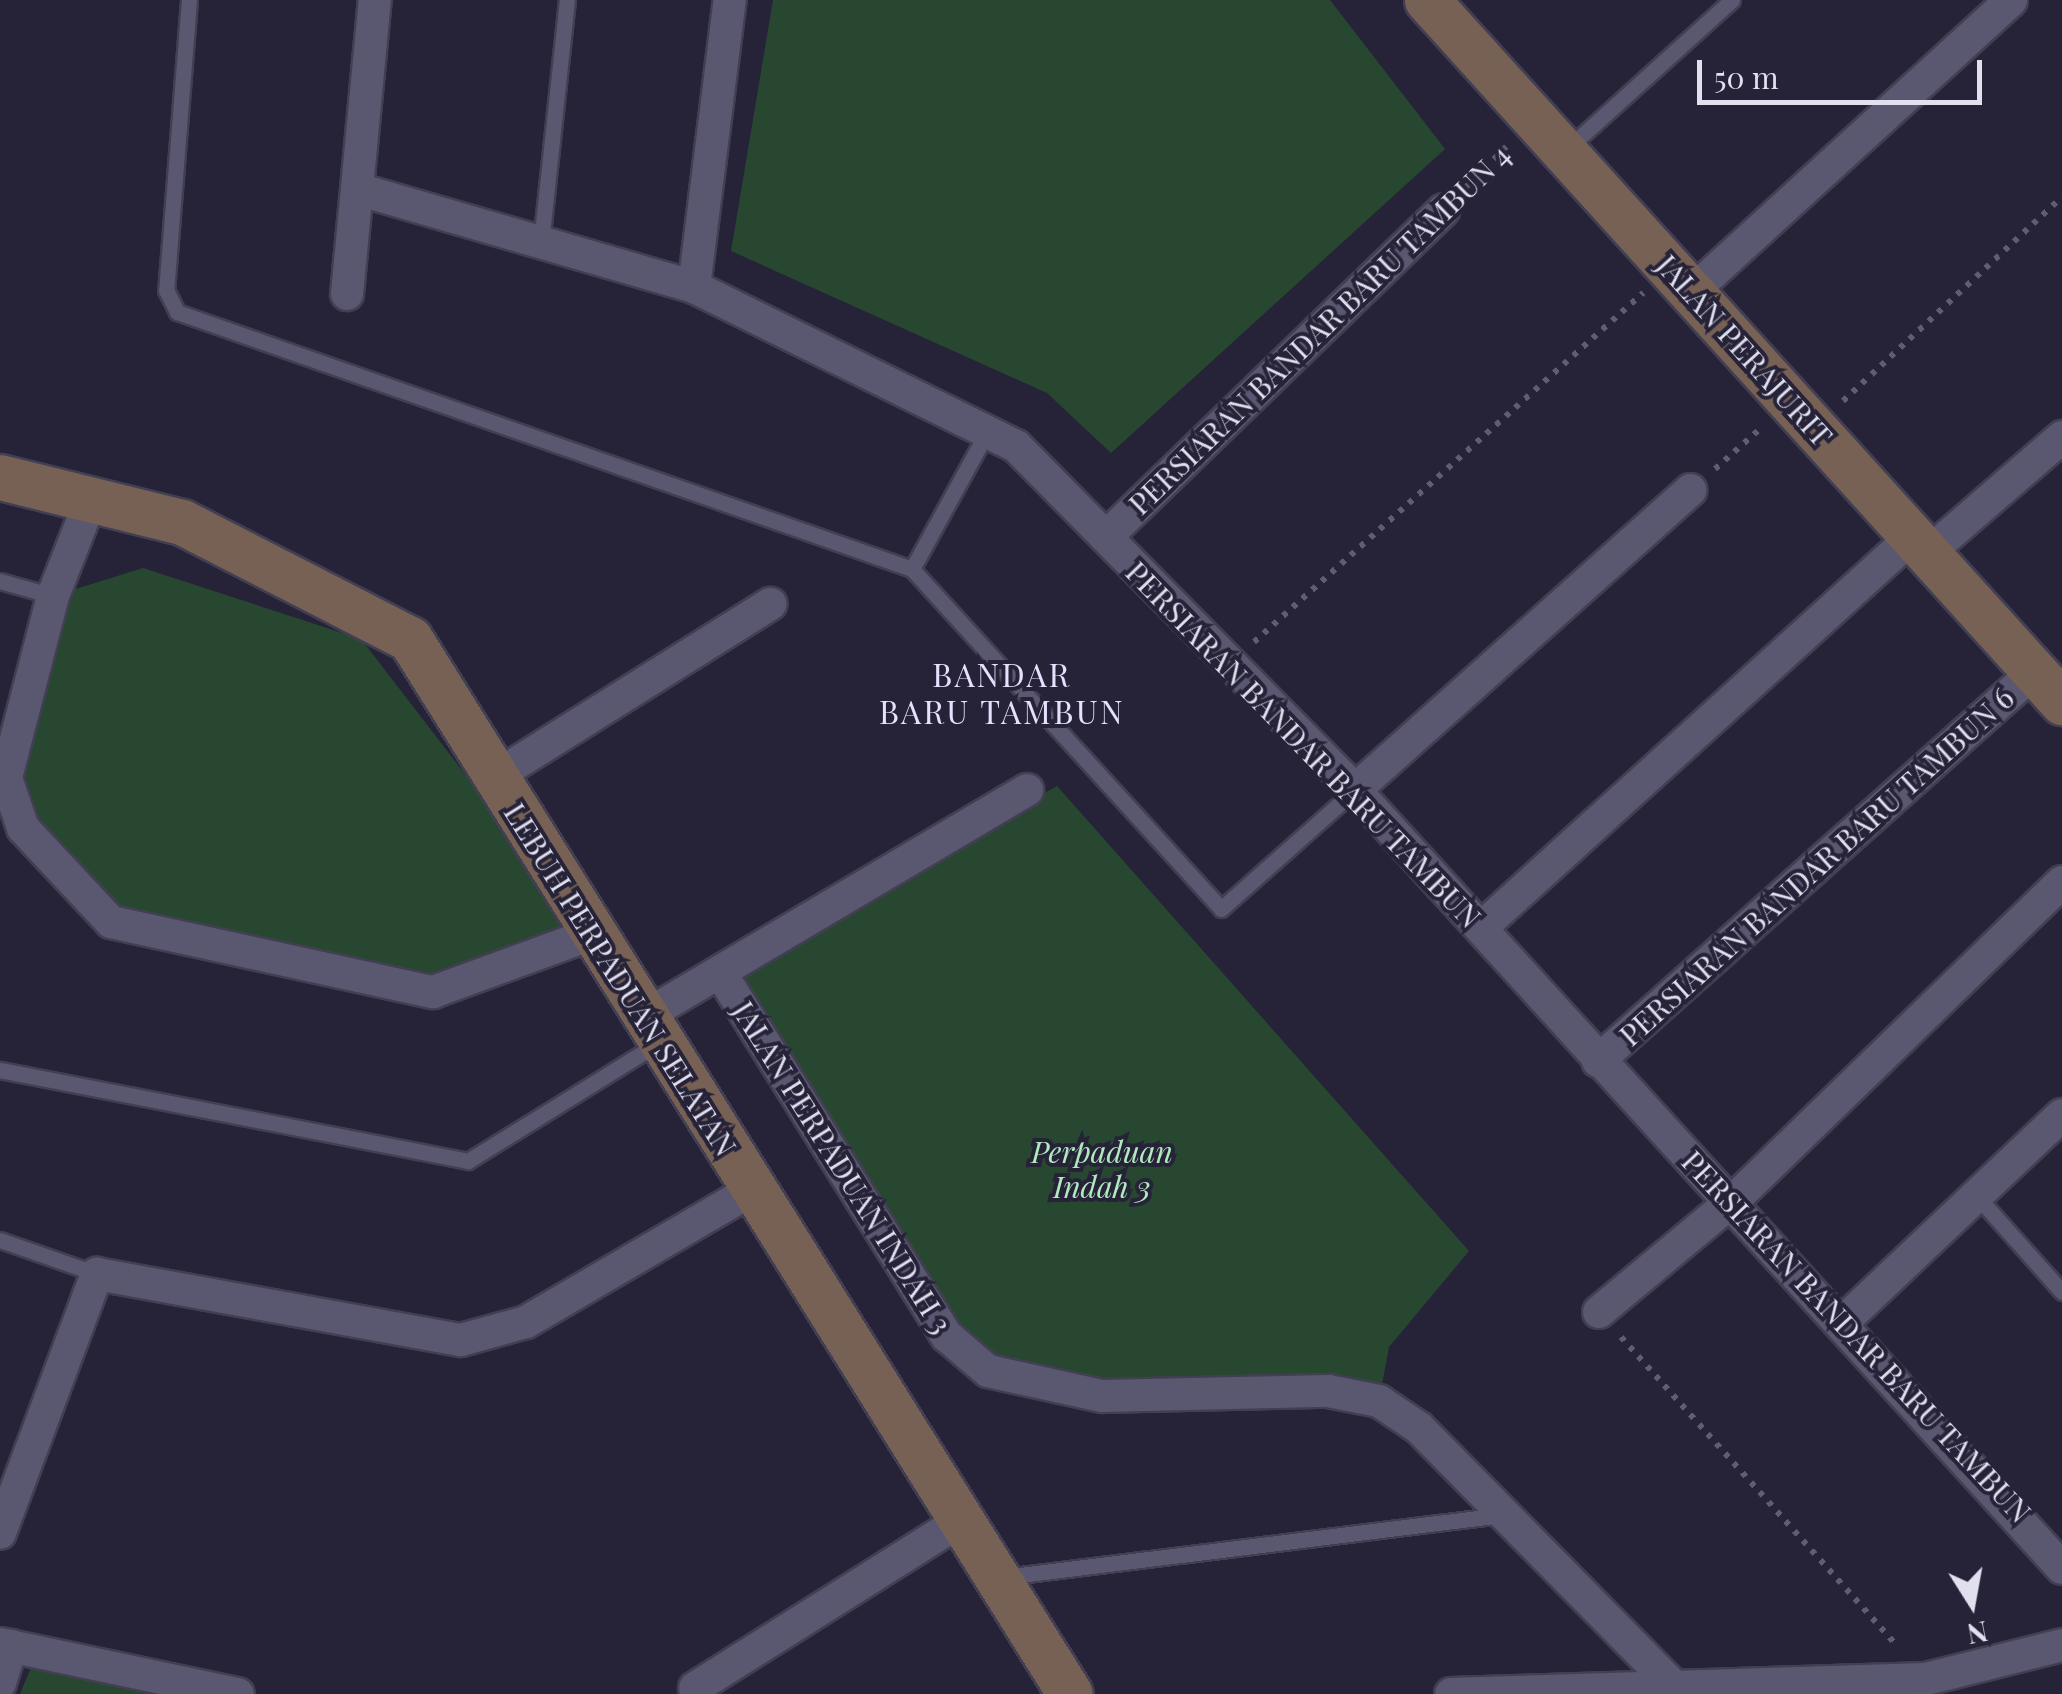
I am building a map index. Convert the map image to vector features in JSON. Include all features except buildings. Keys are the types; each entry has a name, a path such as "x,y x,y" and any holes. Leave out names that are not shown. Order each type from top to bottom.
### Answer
{"street":[{"path":"347,294 361,190 376,0"},
{"path":"694,286 730,0"},
{"path":"1684,278 2011,0"},
{"name":"JALAN PERAJURIT","path":"1443,6 1548,136 1684,278 2048,687"},
{"name":"PERSIARAN BANDAR BARU TAMBUN","path":"361,190 694,286 1016,446 1355,790 1598,1061 1736,1198 2062,1568"},
{"name":"PERSIARAN BANDAR BARU TAMBUN 4","path":"1106,537 1444,210"},
{"path":"1481,928 1919,546 2062,436"},
{"name":"LEBUH PERPADUAN SELATAN","path":"0,477 182,522 410,638 589,935 653,1029 1070,1694"},
{"path":"1355,790 1692,490"},
{"path":"90,502 52,596 3,777 23,828 111,922 433,992 589,935"},
{"path":"496,776 770,604"},
{"name":"PERSIARAN BANDAR BARU TAMBUN 6","path":"1598,1061 2048,687"},
{"path":"653,1029 720,972 1027,790"},
{"path":"1599,1312 1736,1198 2062,882"},
{"name":"JALAN PERPADUAN INDAH 3","path":"720,972 947,1336 988,1371 1102,1396 1328,1391 1380,1401 1506,1514 1679,1689"},
{"path":"1844,1320 2062,1115"},
{"path":"0,1534 97,1274 461,1340 526,1322 752,1190"},
{"path":"695,1688 959,1522"},
{"path":"0,1682 6,1645 238,1694"},
{"path":"1451,1694 1926,1679 2062,1645"}],"lane":[{"path":"189,0 166,290 177,312 912,569 1220,909 1355,790"},
{"path":"541,242 567,0"},
{"path":"1548,136 1732,0"},
{"path":"912,569 987,432"},
{"path":"0,581 52,596"},
{"path":"0,1070 468,1161 653,1029"},
{"path":"1974,1194 2062,1292"},
{"path":"0,1240 97,1274"},
{"path":"995,1578 1506,1514"}],"path":[{"name":"PERSIARAN BANDAR BARU TAMBUN 4","path":"1444,210 1548,136"},
{"path":"1692,490 1804,413 2062,197"},
{"path":"1231,663 1684,278"},
{"path":"1599,1312 1926,1679"}],"green space":[{"path":"773,0 1330,0 1445,149 1111,453 1047,393 731,251"},
{"path":"143,568 361,639 589,935 433,992 111,922 6,778 53,596"},
{"name":"Perpaduan Indah 3","path":"1057,786 1469,1251 1389,1347 1379,1401 988,1371 720,972"},
{"path":"37,1653 171,1694 20,1694"}],"district":[{"name":"BANDAR BARU TAMBUN","path":"1002,694"}]}
